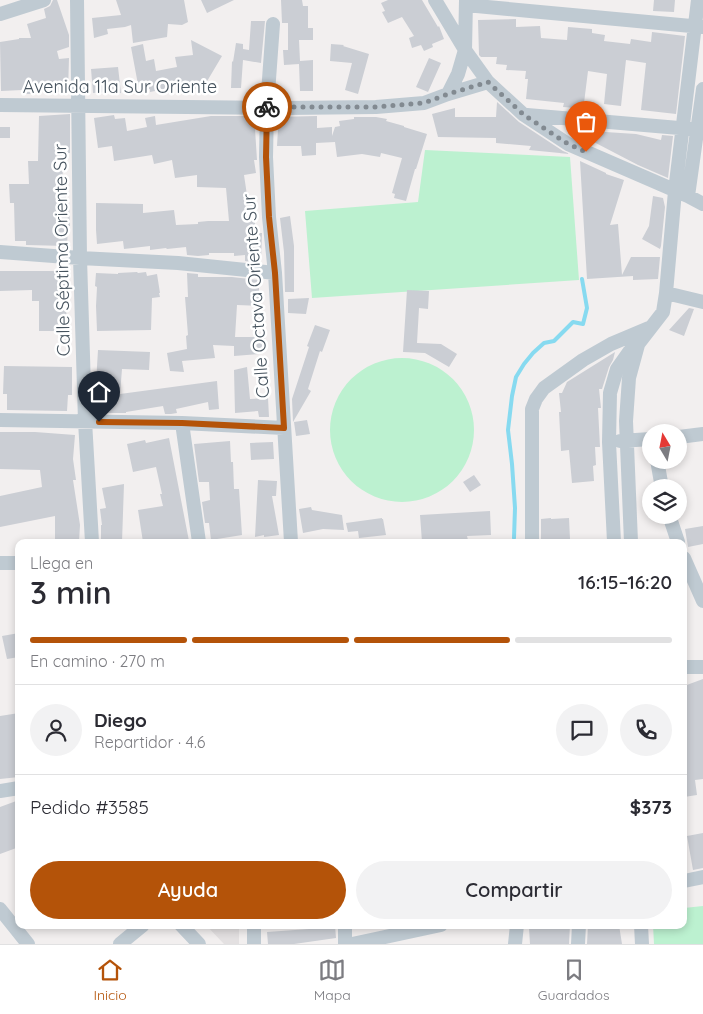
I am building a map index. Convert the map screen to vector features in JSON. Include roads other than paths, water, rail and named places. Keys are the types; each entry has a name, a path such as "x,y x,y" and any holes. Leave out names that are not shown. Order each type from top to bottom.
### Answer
{"street":[{"path":"0,14 44,0"},
{"name":"Calle Séptima Oriente Sur","path":"77,0 80,258 85,421 92,539"},
{"path":"435,0 465,50 488,82 524,115 568,144 703,204"},
{"path":"614,539 609,442 610,393 617,369 663,312 681,194 682,128 699,27 698,0"},
{"path":"448,94 458,74 465,50 466,2 699,27"},
{"name":"Calle Octava Oriente Sur","path":"272,24 266,157 291,539"},
{"name":"Avenida 11a Sur Oriente","path":"0,105 376,107 424,103 488,82"},
{"path":"681,194 700,130 703,89"},
{"path":"524,115 700,130"},
{"path":"0,252 178,263 275,273"},
{"path":"666,293 703,302"},
{"path":"532,539 532,409 536,399 544,388 583,360 611,344 652,327"},
{"path":"631,539 626,421 629,378 639,343"},
{"path":"0,420 182,423 284,428"},
{"path":"610,422 626,421"},
{"path":"182,423 199,539"},
{"path":"688,436 703,434"},
{"path":"609,442 642,439"},
{"path":"672,524 677,539"},
{"path":"0,563 15,563"},
{"path":"687,565 703,601"},
{"path":"687,667 703,667"},
{"path":"0,792 15,789"},
{"path":"687,881 703,878"},
{"path":"0,909 15,928"},
{"path":"16,929 28,944"},
{"path":"120,944 138,929"},
{"path":"185,929 199,944"},
{"path":"254,929 254,944"},
{"path":"344,929 345,944"},
{"path":"352,944 422,929"},
{"path":"515,944 517,929"},
{"path":"578,944 579,929"},
{"path":"640,929 642,944"}],"waterway":[{"path":"514,538 515,508 508,430 516,377 533,353 544,343 554,341 573,322 583,324 587,308 582,279"}]}
